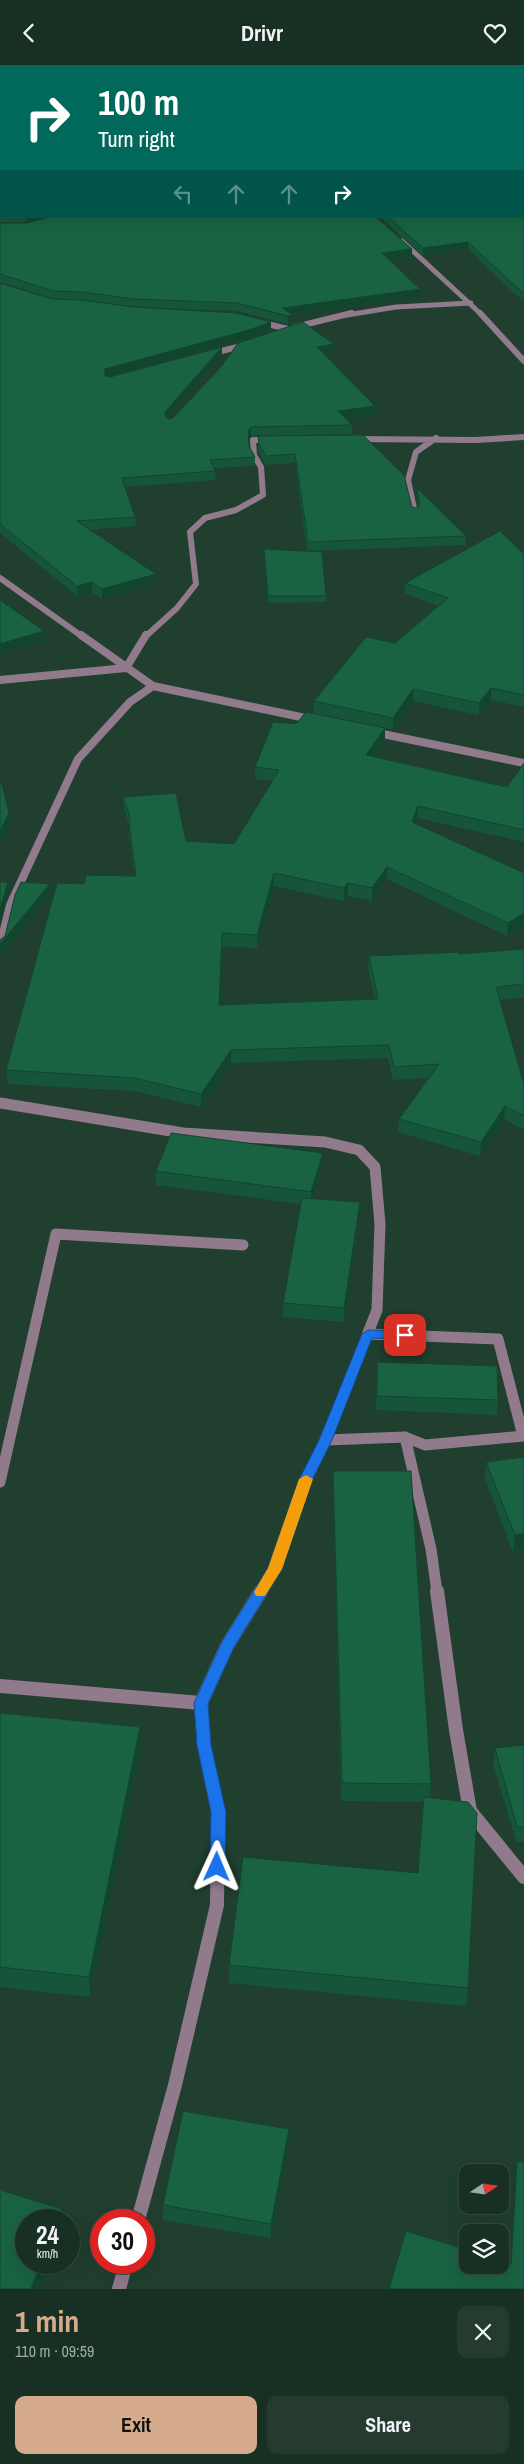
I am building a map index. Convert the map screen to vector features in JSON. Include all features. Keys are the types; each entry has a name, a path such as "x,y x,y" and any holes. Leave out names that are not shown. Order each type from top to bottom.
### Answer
{"street":[{"path":"395,235 471,303 524,361"},
{"path":"273,335 288,329 353,313 396,307 471,303"},
{"path":"255,321 288,329"},
{"path":"198,357 251,343"},
{"path":"226,361 235,347"},
{"path":"340,439 436,438 476,440 524,437"},
{"path":"415,513 408,480 416,452 436,438"},
{"path":"126,668 142,639 177,608 196,584 190,532 205,519 236,511 263,495 261,467 254,455 253,440 282,440"},
{"path":"0,578 153,686 329,722"},
{"path":"0,680 126,668"},
{"path":"0,946 10,905 78,759 130,702 153,686"},
{"path":"368,731 524,763"},
{"path":"0,1103 183,1133 325,1142 359,1150 375,1167 380,1224 377,1310 326,1440 306,1480 275,1569 227,1645 201,1703 204,1745 218,1812 217,1905 175,2085 141,2209"},
{"path":"0,1482 56,1234 243,1245"},
{"path":"326,1440 405,1437 425,1445 524,1436 498,1339 368,1334"},
{"path":"405,1437 431,1549 456,1730 470,1811 524,1877"},
{"path":"0,1685 201,1703"},
{"path":"118,2289 123,2274"}],"building":[{"path":"50,217 376,217 412,249 382,253 420,289 283,308 292,315 288,316 237,303 134,299 83,292 53,291 0,274 0,223 27,223"},
{"path":"388,217 524,217 524,293 468,242 423,248"},
{"path":"0,283 52,299 82,300 133,307 236,313 271,322 249,330 105,369 105,376 110,377 222,347 166,411 165,415 168,419 173,418 220,368 238,343 303,322 334,344 317,347 375,406 338,411 352,425 251,427 248,431 249,446 255,457 210,460 215,471 122,478 135,517 77,521 156,574 102,589 92,582 77,586 0,524"},
{"path":"363,435 404,475 412,507 417,508 420,505 417,488 466,536 308,542 295,454 266,456 259,444 258,436"},
{"path":"500,531 524,554 524,695 491,688 479,703 413,689 393,718 314,701 366,637 395,643 448,598 405,583"},
{"path":"264,549 322,552 326,596 268,596"},
{"path":"0,600 44,631 0,644"},
{"path":"306,712 385,728 366,755 507,787 524,763 524,830 418,806 412,822 524,873 524,913 508,923 387,867 372,888 348,883 344,888 274,873 257,935 222,933 219,1005 378,999 369,956 462,952 458,954 524,949 524,984 496,987 524,1084 524,1116 505,1106 481,1142 399,1119 439,1064 394,1067 389,1045 231,1050 201,1094 134,1078 6,1070 57,883 84,884 86,875 136,876 129,823 130,817 123,797 176,793 186,841 234,844 279,770 255,767 273,722 296,724"},
{"path":"0,780 9,813 0,831"},
{"path":"0,882 8,882 0,909"},
{"path":"21,882 50,884 0,944 0,940 5,936 15,895"},
{"path":"171,1133 323,1153 311,1192 156,1171"},
{"path":"302,1198 360,1202 344,1308 283,1303"},
{"path":"377,1362 497,1366 498,1400 377,1396"},
{"path":"524,1457 524,1533 515,1535 486,1462"},
{"path":"333,1471 411,1471 431,1784 342,1783"},
{"path":"0,1713 140,1727 89,1977 0,1967"},
{"path":"524,1745 524,1827 517,1827 495,1748"},
{"path":"424,1797 468,1802 477,1813 468,1988 229,1965 243,1857 418,1873"},
{"path":"183,2111 289,2129 271,2224 163,2205"},
{"path":"517,2161 524,2162 524,2289 389,2289 406,2231 459,2247 459,2274 509,2274 509,2263 511,2264"},
{"path":"0,2190 62,2209 15,2209 15,2274 37,2274 31,2289 0,2289"}],"slow traffic":[{"path":"260,1592 275,1569 306,1479"}],"route":[{"path":"217,1867 218,1812 204,1745 201,1703 227,1645 275,1569 306,1480 326,1440 368,1334 405,1335"}]}
